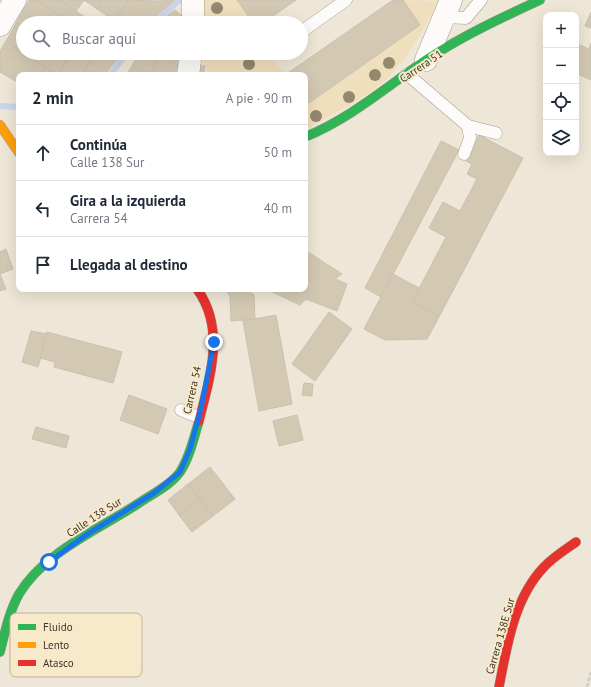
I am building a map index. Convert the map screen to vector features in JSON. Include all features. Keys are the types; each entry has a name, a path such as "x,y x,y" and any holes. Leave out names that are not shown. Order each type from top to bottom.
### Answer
{"street":[{"path":"0,25 15,0"},
{"path":"193,0 193,16"},
{"name":"Carrera 51","path":"308,136 323,131 352,115 426,60 500,19 540,0"},
{"path":"426,60 448,8"},
{"path":"188,72 190,60"},
{"name":"Carrera 54","path":"180,472 190,449 214,342 212,319 205,298 200,292"},
{"name":"Calle 138 Sur","path":"12,613 24,587 49,562 86,535 154,493 180,472"},
{"name":"Carrera 138E Sur","path":"499,687 513,625 522,599 541,569 576,542"},
{"name":"Calle 138 Sur","path":"0,652 10,618"}],"lane":[{"path":"308,27 346,0"},
{"path":"448,8 466,18 481,0"},
{"path":"407,74 468,126 496,133"},
{"path":"464,154 470,138 468,126"},
{"path":"181,410 198,417"}],"path":[{"path":"586,687 591,672"}],"shaded area":[{"path":"196,0 237,0 248,16 196,16"},
{"path":"403,0 438,1 412,48 394,71 376,88 350,105 308,128 308,102 309,103 420,25"},
{"path":"203,60 274,60 283,72 208,72"}],"building":[{"path":"29,0 36,0 60,16 28,16 22,12"},
{"path":"36,0 59,0 83,16 60,16"},
{"path":"59,0 84,0 76,11"},
{"path":"84,0 102,0 97,9"},
{"path":"102,0 128,0 118,16 108,16 97,9"},
{"path":"128,0 175,0 155,16 118,16"},
{"path":"237,0 296,0 273,16 248,16"},
{"path":"393,0 403,0 420,25 309,103 308,72 289,72"},
{"path":"175,10 182,16 169,16 168,15"},
{"path":"22,12 28,16 20,16"},
{"path":"591,12 591,28 585,26"},
{"path":"14,27 16,28 16,48 6,41"},
{"path":"6,41 16,48 16,60 34,60 45,67 42,72 16,72 16,81 0,72 0,51"},
{"path":"591,43 591,80 579,74 579,45 589,49"},
{"path":"34,60 66,61 59,72 52,72"},
{"path":"67,60 91,60 84,72 60,72"},
{"path":"91,60 117,60 107,72 84,72"},
{"path":"135,60 158,60 152,72 142,72 132,66"},
{"path":"158,60 171,60 179,66 180,72 152,72"},
{"path":"171,60 181,60 179,66"},
{"path":"196,65 205,66 204,72 195,72"},
{"path":"132,66 142,72 128,72"},
{"path":"45,67 52,72 42,72"},
{"path":"479,135 523,158 439,317 412,302 446,237 429,228 443,202 460,211 477,179 467,174 472,164 466,161"},
{"path":"441,141 459,150 381,297 365,288"},
{"path":"6,249 13,269 0,274 0,252"},
{"path":"308,252 342,274 335,279 347,284 337,311 306,299 300,305 272,292 308,292"},
{"path":"0,274 6,289 0,291"},
{"path":"393,274 419,288 412,302 439,317 427,339 385,340 364,329"},
{"path":"228,292 250,292 254,295 255,319 231,321 230,297"},
{"path":"329,312 352,329 315,381 292,364"},
{"path":"276,315 292,404 259,411 243,321"},
{"path":"31,331 47,334 38,367 22,362"},
{"path":"47,332 122,352 113,383 54,367 55,362 40,358"},
{"path":"304,383 313,384 312,396 302,395"},
{"path":"129,395 167,409 158,434 120,420"},
{"path":"297,415 303,440 279,446 273,421"},
{"path":"36,427 69,436 66,448 32,439"},
{"path":"210,467 235,499 213,516 188,484"},
{"path":"188,484 200,499 179,515 168,500"},
{"path":"200,499 213,516 192,532 179,515"}],"waterway":[{"path":"161,16 180,0"},
{"path":"112,72 122,60"},
{"path":"0,106 16,107"}],"traffic: fast":[{"path":"308,136 338,121 368,102 426,60 454,43 540,0"},
{"path":"11,613 19,594 30,579 43,566 74,542 124,513 155,493 176,477 186,460 199,421"},
{"path":"0,652 10,616"}],"traffic: slow":[{"path":"0,125 16,149"}],"traffic: jam":[{"path":"199,292 206,304 211,320 213,337 211,370 199,421"},
{"path":"499,687 513,623 525,593 544,567 576,542"}],"route":[{"path":"49,562 86,535 154,493 180,472 190,449 201,408 214,342"}]}
